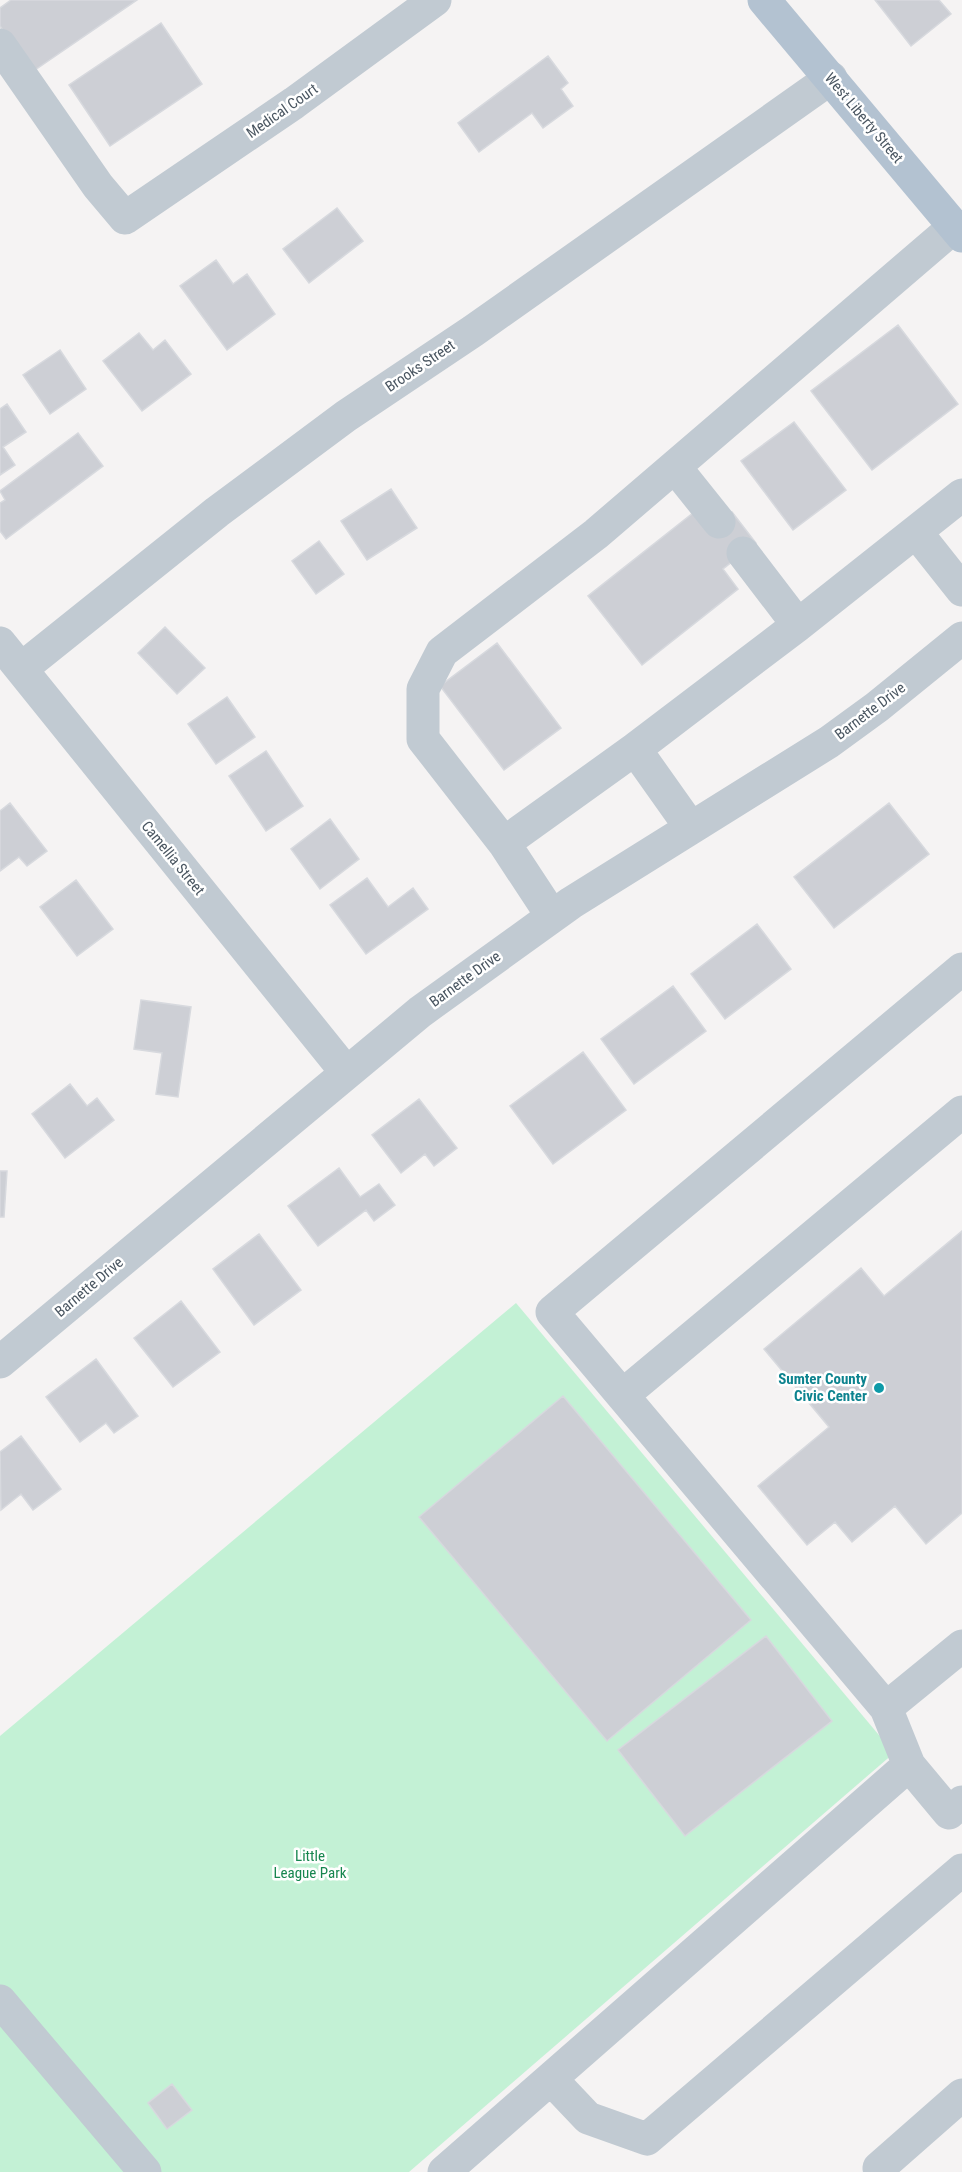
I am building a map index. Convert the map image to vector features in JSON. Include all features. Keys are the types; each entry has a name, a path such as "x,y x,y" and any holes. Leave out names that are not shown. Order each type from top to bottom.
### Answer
{"main road":[{"name":"West Liberty Street","path":"764,0 958,232"}],"street":[{"name":"Medical Court","path":"0,45 98,186 125,218 294,103 435,0"},
{"name":"Brooks Street","path":"21,669 217,512 346,416 472,331 831,78"},
{"path":"552,916 504,843 423,739 423,689 442,652 596,534 958,232"},
{"path":"675,467 719,522"},
{"path":"504,843 635,749 798,625 962,495"},
{"path":"916,532 962,590"},
{"path":"743,553 798,625"},
{"name":"Barnette Drive","path":"0,1362 420,1012 552,916 829,742 877,707 962,638"},
{"name":"Camellia Street","path":"0,643 346,1072"},
{"path":"635,749 691,828"},
{"path":"958,1815 909,1765 886,1708 552,1312 962,969"},
{"path":"623,1395 962,1112"},
{"path":"886,1708 962,1646"},
{"path":"444,2172 909,1765"},
{"path":"550,2079 588,2118 647,2139 962,1870"},
{"path":"0,2001 145,2172"},
{"path":"882,2172 879,2168 950,2104"}],"green space":[{"name":"Little League Park","path":"516,1303 894,1753 409,2172 0,2172 0,1736"}],"building":[{"path":"11,0 137,0 32,72 0,26 0,8"},
{"path":"875,0 939,0 951,14 911,46"},
{"path":"161,23 202,84 110,146 69,85"},
{"path":"548,56 568,83 561,89 573,106 543,128 532,113 479,152 458,123"},
{"path":"337,208 363,241 309,283 283,249"},
{"path":"216,260 233,284 247,274 275,314 227,350 180,286"},
{"path":"898,325 958,404 872,470 811,391"},
{"path":"139,333 153,350 165,340 191,374 142,411 103,361"},
{"path":"60,350 86,389 50,414 23,375"},
{"path":"7,404 26,432 3,447 15,465 0,475 0,409"},
{"path":"794,422 846,490 793,530 741,461"},
{"path":"78,433 103,466 6,539 0,531 0,503 5,500 0,491"},
{"path":"391,489 417,528 367,560 341,521"},
{"path":"732,512 756,543 723,569 738,589 642,665 588,596 693,513"},
{"path":"319,541 344,574 316,594 292,561"},
{"path":"165,627 205,668 177,694 138,653"},
{"path":"497,643 561,728 504,770 440,686"},
{"path":"227,697 255,737 216,764 188,724"},
{"path":"266,751 303,806 266,831 229,776"},
{"path":"10,803 47,851 27,866 19,857 0,871 0,811"},
{"path":"889,803 929,854 834,928 794,877"},
{"path":"330,819 359,859 320,889 291,849"},
{"path":"367,878 388,907 413,888 428,909 366,954 330,905"},
{"path":"76,880 113,929 77,956 40,907"},
{"path":"757,924 791,969 725,1019 691,974"},
{"path":"673,986 706,1031 634,1084 601,1039"},
{"path":"141,1000 191,1007 178,1097 156,1094 162,1053 134,1049"},
{"path":"583,1052 626,1110 553,1164 510,1106"},
{"path":"70,1084 87,1106 97,1098 114,1120 65,1158 32,1114"},
{"path":"419,1099 457,1148 434,1166 425,1154 401,1173 372,1135"},
{"path":"339,1168 360,1197 379,1184 395,1205 374,1221 366,1210 318,1246 288,1206"},
{"path":"0,1171 7,1171 4,1217 0,1217"},
{"name":"Sumter County Civic Center","path":"962,1231 962,1513 926,1544 895,1506 852,1542 835,1522 807,1545 758,1486 829,1427 764,1349 861,1268 884,1296"},
{"path":"259,1234 301,1290 254,1325 213,1269"},
{"path":"181,1301 220,1352 173,1387 134,1338"},
{"path":"96,1359 138,1416 114,1433 106,1423 80,1442 46,1397"},
{"path":"563,1396 751,1620 607,1741 419,1517"},
{"path":"21,1436 61,1489 33,1510 21,1494 1,1510 0,1452"},
{"path":"766,1636 832,1721 685,1836 618,1750"},
{"path":"172,2084 192,2110 167,2129 148,2103"}],"place":[{"name":"Sumter County Civic Center","path":"879,1388"}]}
